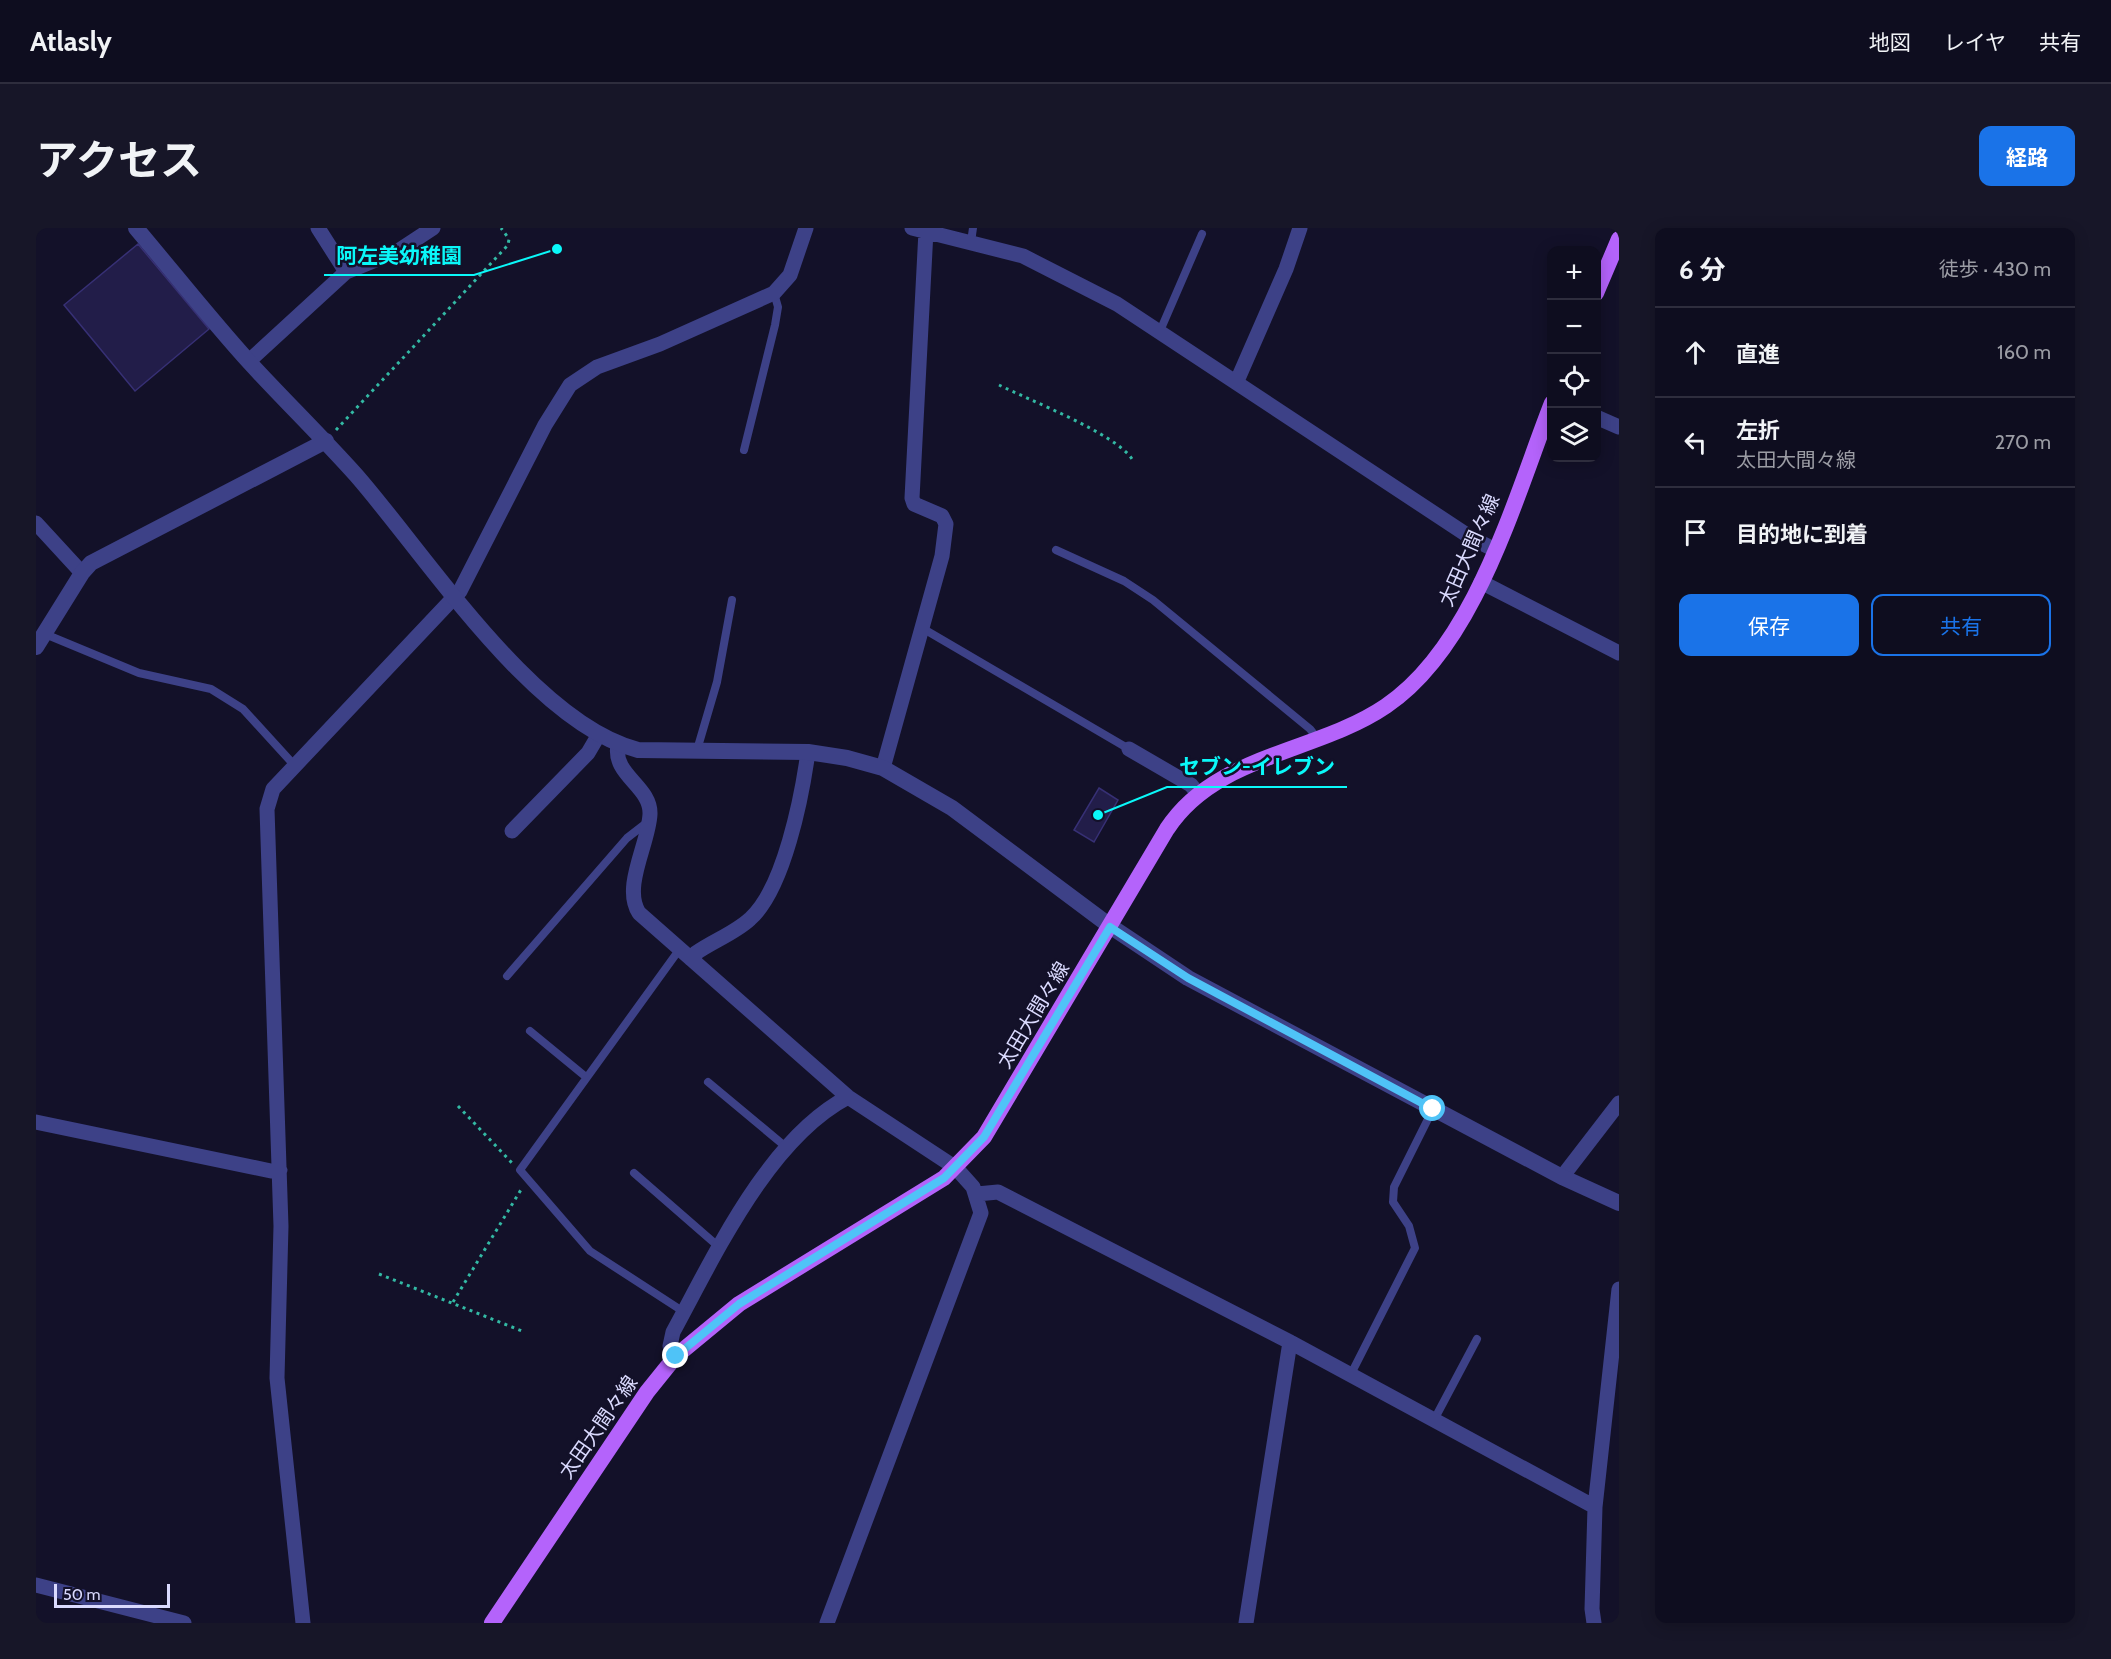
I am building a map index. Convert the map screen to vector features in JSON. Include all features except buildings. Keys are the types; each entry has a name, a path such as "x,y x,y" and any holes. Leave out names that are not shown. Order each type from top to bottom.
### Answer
{"main road":[{"path":"1601,281 1619,239"},
{"name":"太田大間々線","path":"492,1623 647,1392 676,1356 739,1304 944,1178 984,1137 1175,817 1199,795 1241,769 1317,738 1343,730 1367,718 1387,706 1418,679 1462,619 1481,582 1549,408"}],"street":[{"path":"136,228 249,361 328,438 455,597 511,660 572,717 598,736 618,745 659,752 807,752 846,758 883,768 952,808 1110,927 1188,978 1562,1177 1619,1203"},
{"path":"318,228 346,272"},
{"path":"249,361 346,272 398,250 433,228"},
{"path":"303,1623 277,1378 280,1170 267,808 273,789 455,597 472,570 552,410 570,385 597,367 660,344 774,293 790,274 806,228"},
{"path":"1237,381 1286,269 1300,228"},
{"path":"883,768 942,556 946,524 942,516 914,504 912,498 919,230 964,234 1048,266 1160,331 1470,537 1495,550"},
{"path":"1601,419 1619,427"},
{"path":"41,640 82,573 97,560 328,438"},
{"path":"36,523 82,573"},
{"path":"1481,582 1619,653"},
{"path":"512,831 588,753 598,736"},
{"path":"618,745 619,764 648,804 648,821 633,888 635,906 685,955 848,1097 956,1167 977,1194 981,1213 827,1623"},
{"path":"1129,749 1191,785 1199,795"},
{"path":"685,955 696,953 750,919 769,894 781,869 807,752"},
{"path":"676,1356 669,1346 670,1341 719,1247 795,1136 830,1106 848,1097"},
{"path":"1562,1177 1619,1103"},
{"path":"36,1122 271,1171 280,1170"},
{"path":"977,1194 998,1192 1351,1374 1595,1507"},
{"path":"1594,1623 1592,1609 1595,1507 1619,1289"},
{"path":"1246,1623 1290,1342"},
{"path":"36,1585 183,1623"}],"lane":[{"path":"1160,331 1202,234"},
{"path":"744,450 775,325 778,307 774,293"},
{"path":"1056,550 1124,581 1154,600 1310,729 1317,738"},
{"path":"697,752 717,682 732,600"},
{"path":"922,628 1129,749"},
{"path":"41,640 139,673 211,689 243,709 295,766"},
{"path":"507,976 627,838 648,821"},
{"path":"684,1312 590,1251 519,1170 586,1077 685,955"},
{"path":"530,1031 586,1077"},
{"path":"708,1082 786,1147"},
{"path":"1351,1374 1415,1248 1409,1226 1393,1202 1394,1187 1433,1109"},
{"path":"634,1173 719,1247"},
{"path":"1434,1420 1478,1340"}],"path":[{"path":"328,438 508,245 508,239 501,228"},
{"path":"999,386 1100,434 1128,453 1132,459"},
{"path":"458,1106 519,1170"},
{"path":"453,1302 526,1179"},
{"path":"379,1274 522,1331"}],"place":[{"name":"阿左美幼稚園","path":"557,249"},
{"name":"セブン-イレブン","path":"1098,815"}],"route":[{"path":"676,1356 739,1304 944,1178 970,1154 984,1137 1110,927 1188,978 1433,1109"}]}
